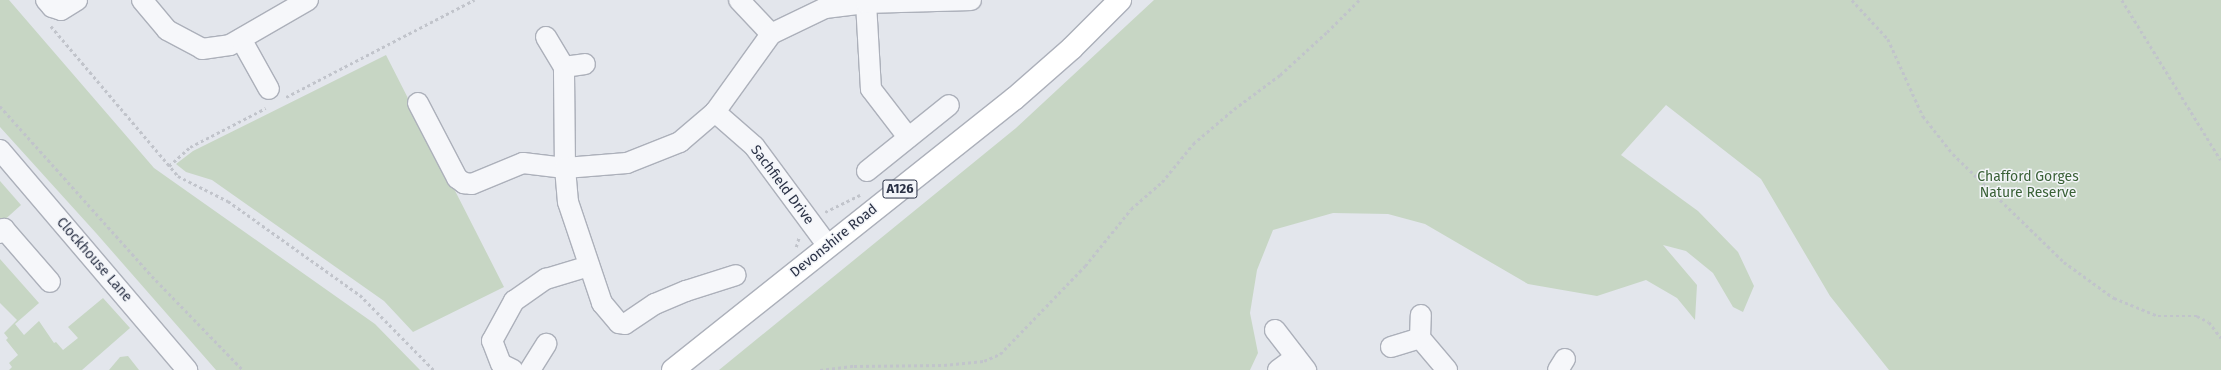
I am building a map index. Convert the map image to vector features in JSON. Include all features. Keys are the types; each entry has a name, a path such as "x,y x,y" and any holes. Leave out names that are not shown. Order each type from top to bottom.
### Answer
{"main road":[{"name":"Devonshire Road","path":"673,370 1014,99 1072,48 1120,0"}],"street":[{"path":"46,0 52,7 61,10 77,0"},
{"path":"142,0 167,30 202,49 230,45 308,0"},
{"path":"739,0 771,34"},
{"path":"418,102 457,178 464,183 472,184 523,163 565,168 627,163 680,142 715,112 771,34 825,8 866,3 971,0"},
{"path":"866,3 871,89 908,137"},
{"path":"546,37 564,67 565,168 568,202 602,302 610,315 619,323 625,324 654,304 736,275"},
{"path":"241,39 274,98"},
{"path":"564,67 585,64"},
{"path":"867,171 948,105"},
{"name":"Sachfield Drive","path":"715,112 754,146 828,246"},
{"name":"Clockhouse Lane","path":"0,150 187,370"},
{"path":"0,233 4,229 50,282"},
{"path":"514,370 501,364 492,341 514,301 546,279 589,266"},
{"path":"1421,315 1420,338 1447,370"},
{"path":"1275,330 1301,364 1278,370"},
{"path":"1391,347 1420,338"},
{"path":"530,370 546,344"}],"path":[{"path":"169,166 190,147 274,98 474,0"},
{"path":"820,370 854,366 944,365 984,361 1000,354 1085,266 1130,209 1162,182 1193,144 1234,109 1280,75 1327,32 1358,0"},
{"path":"1852,0 1888,39 1923,116 1949,149 2064,262 2114,298 2158,316 2197,316 2208,322 2221,338"},
{"path":"2122,0 2221,160"},
{"path":"49,24 178,176 228,201 360,295 434,370"},
{"path":"0,106 152,276 243,370"}],"green space":[{"path":"0,0 9,0 154,168 375,324 420,370 216,370 96,233 0,127"},
{"name":"Chafford Gorges Nature Reserve","path":"1154,0 2221,0 2221,370 1889,370 1830,296 1761,179 1666,105 1621,155 1698,211 1738,252 1754,286 1743,312 1733,307 1713,273 1686,251 1663,245 1697,285 1695,320 1677,298 1646,280 1597,296 1528,284 1425,224 1388,214 1333,213 1273,230 1257,270 1250,313 1258,353 1250,370 719,370 1016,128"},
{"path":"386,55 504,287 413,332 384,301 212,180 186,172 176,164 193,151"},
{"path":"0,181 21,205 0,224"},
{"path":"0,259 39,303 15,324 24,335 39,321 54,343 56,342 63,350 78,338 68,327 103,298 130,328 82,370 9,370 12,367 9,363 18,355 6,340 8,338 4,333 17,320 0,303"},
{"path":"128,356 139,370 109,370 120,357"}]}
